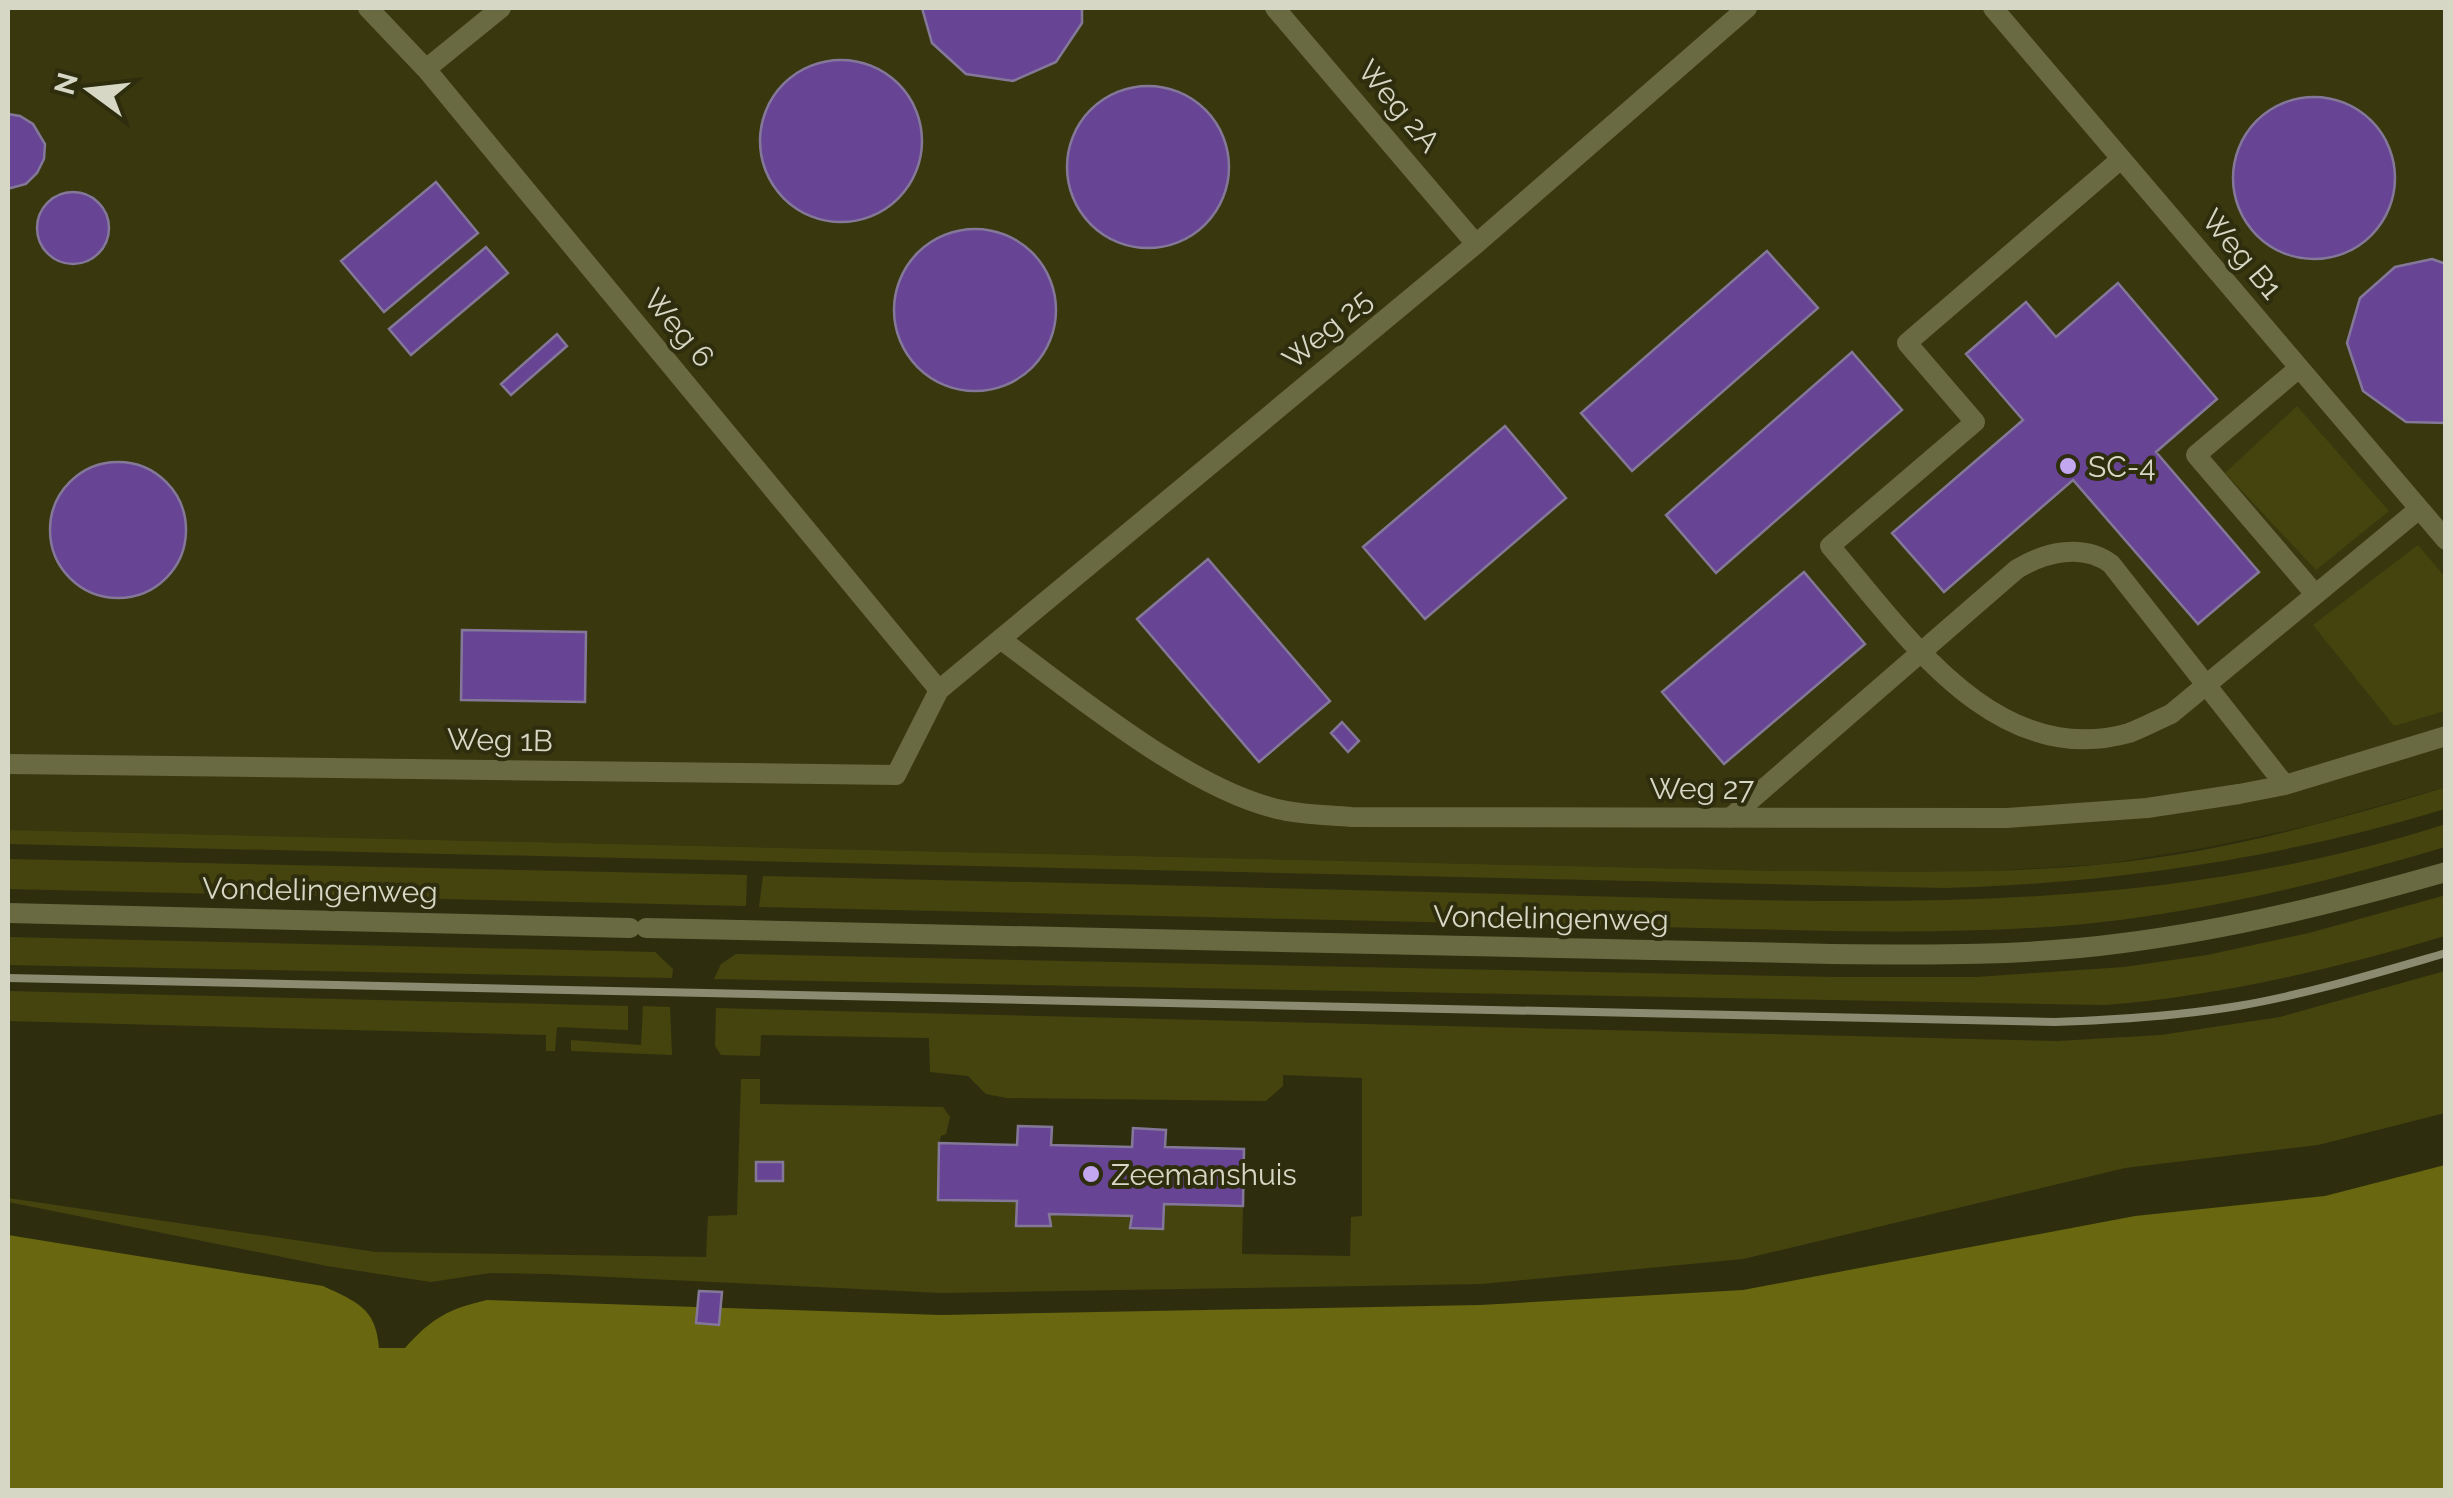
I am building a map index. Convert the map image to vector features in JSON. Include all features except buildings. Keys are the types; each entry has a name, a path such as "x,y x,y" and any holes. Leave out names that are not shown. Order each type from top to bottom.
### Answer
{"street":[{"name":"Weg 6","path":"368,8 426,69 940,690"},
{"path":"426,69 501,8"},
{"name":"Weg 2A","path":"1275,8 1476,244"},
{"name":"Weg 25","path":"940,690 1476,244 1747,8"},
{"name":"Weg B1","path":"1993,8 2446,540"},
{"path":"2122,159 1907,343 1974,422 1830,546 1943,677 1968,697 2003,718 2043,733 2084,738 2128,733 2170,714 2419,508"},
{"path":"2299,368 2196,456 2315,594"},
{"path":"1730,818 2016,569 2049,554 2082,552 2098,554 2111,564 2284,785"},
{"name":"Weg 27","path":"1000,639 1106,716 1230,793 1282,810 1351,817 2007,818 2147,808 2284,785 2446,736"},
{"name":"Weg 1B","path":"8,764 896,775 940,690"},
{"name":"Vondelingenweg","path":"8,913 1978,954 2122,944 2206,930 2302,910 2446,872"}],"shaded area":[{"path":"8,8 2445,8 2445,787 2312,825 2209,847 2106,864 1972,872 1778,871 8,830"},
{"path":"2297,406 2389,511 2316,570 2225,473"},
{"path":"2418,545 2445,577 2445,711 2394,726 2313,625"},
{"path":"2446,787 2445,809 2260,854 2135,874 1945,888 8,844 8,830 1778,871 1982,871 2105,864 2191,852 2320,823"},
{"path":"2446,824 2445,847 2325,880 2161,914 2012,929 1832,931 759,907 763,876 1773,900 1998,898 2222,877 2334,855"},
{"path":"8,859 747,875 746,906 8,889"},
{"path":"2446,895 2445,936 2277,980 2105,1005 714,979 721,964 736,954 1977,977 2124,967 2207,955 2309,933"},
{"path":"8,937 655,952 673,969 672,978 8,965"},
{"path":"2445,971 2445,1113 2318,1145 2125,1168 1743,1259 1481,1284 941,1293 548,1274 490,1273 431,1282 327,1266 8,1202 8,1198 376,1252 706,1257 708,1216 737,1215 741,1079 760,1079 760,1104 943,1107 950,1117 939,1143 938,1199 1017,1201 1017,1226 1049,1226 1049,1214 1132,1216 1130,1228 1162,1229 1164,1204 1243,1206 1242,1254 1350,1256 1351,1217 1362,1216 1362,1078 1283,1075 1283,1086 1266,1101 1007,1098 986,1094 968,1076 930,1072 929,1038 761,1035 760,1056 721,1055 715,1046 716,1008 2057,1041 2161,1035 2280,1017"},
{"path":"8,991 628,1006 628,1030 557,1027 555,1051 546,1051 546,1035 8,1021"},
{"path":"643,1006 670,1007 672,1055 571,1051 571,1040 641,1045"},
{"path":"2445,1165 2445,1490 8,1490 8,1235 323,1286 363,1308 374,1324 379,1348 405,1348 442,1316 487,1300 941,1315 1480,1305 1743,1290 2135,1216 2325,1196"}],"railway":[{"path":"8,978 2055,1022 2147,1017 2238,1006 2446,953"}],"place":[{"name":"SC-4","path":"2068,466"},
{"name":"Zeemanshuis","path":"1091,1174"}]}
